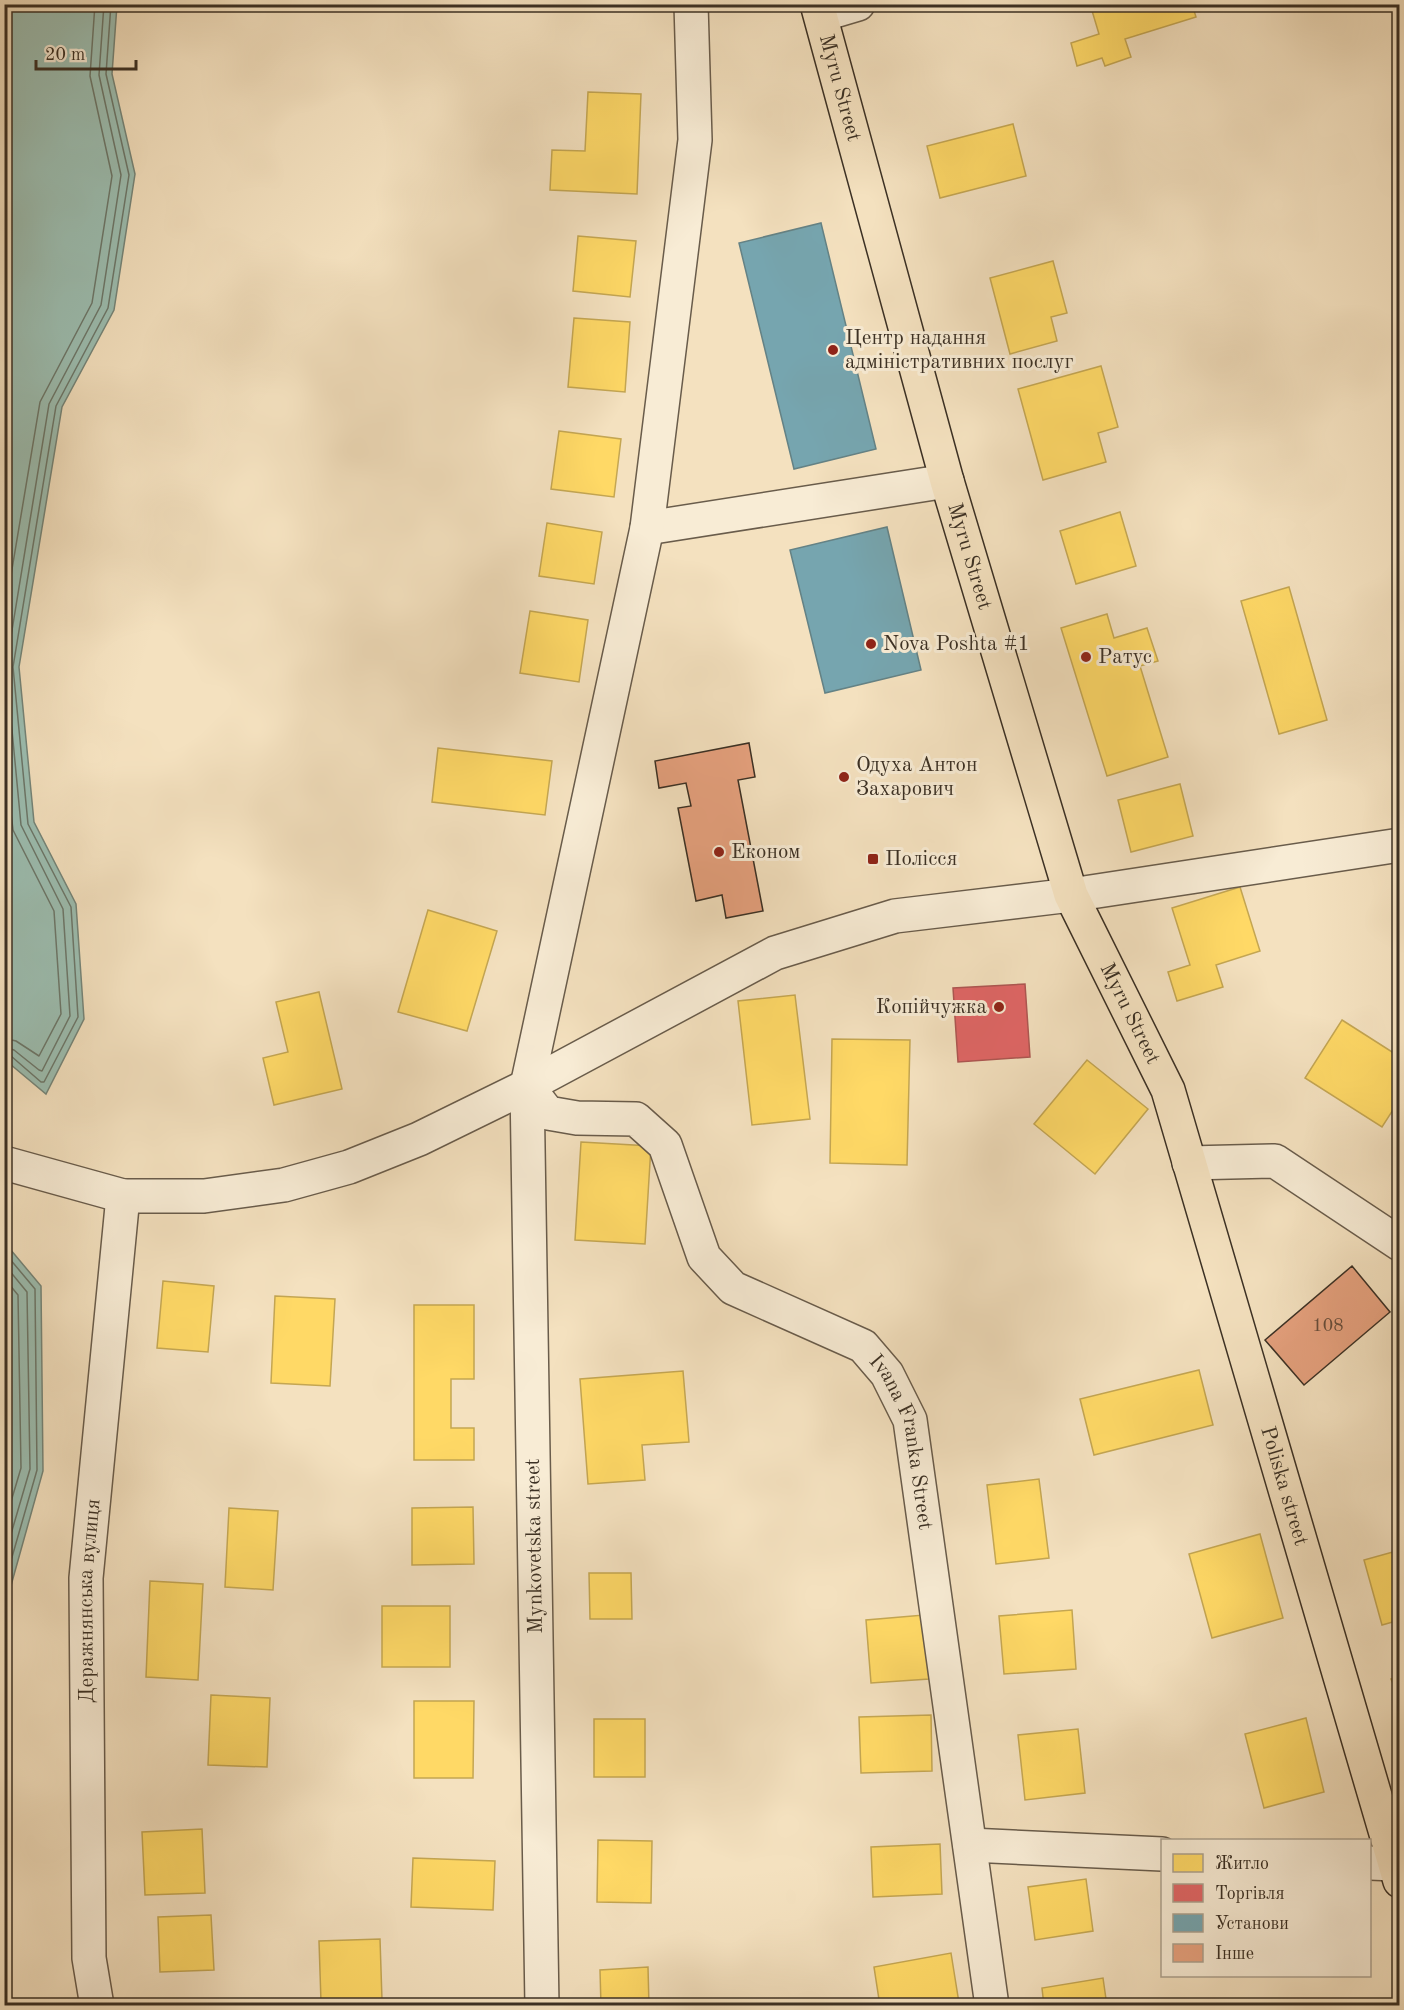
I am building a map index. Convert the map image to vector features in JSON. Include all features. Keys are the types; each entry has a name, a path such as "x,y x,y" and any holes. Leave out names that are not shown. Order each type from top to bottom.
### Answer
{"main road":[{"name":"Myru Street","path":"819,10 947,481 1071,895 1168,1090"},
{"name":"Poliska street","path":"1168,1090 1388,1869"}],"street":[{"name":"Mynkovetska street","path":"542,2006 527,1086 647,528 695,140 691,4"},
{"path":"819,10 858,4"},
{"path":"647,528 947,481"},
{"path":"4,1163 123,1196 204,1196 284,1185 349,1167 419,1139 527,1086 775,953 895,916 1071,895 1400,845"},
{"name":"Ivana Franka Street","path":"527,1086 548,1113 577,1118 636,1119 664,1145 704,1257 733,1288 863,1346 888,1374 910,1420 992,2006"},
{"path":"1189,1163 1275,1161 1400,1244"},
{"name":"Деражнянська вулиця","path":"98,2006 88,1958 86,1578 123,1196"},
{"path":"970,1845 1161,1854"}],"water":[{"path":"4,5 117,5 112,74 135,174 114,310 62,407 19,667 34,822 76,904 84,1019 46,1094 4,1059"},
{"path":"5,1243 41,1286 43,1471 5,1607"}],"building: Житло":[{"path":"1090,4 1192,4 1196,17 1125,39 1131,57 1105,66 1102,58 1077,66 1071,43 1099,34"},
{"path":"588,92 641,94 637,194 550,190 552,150 585,151"},
{"path":"1013,124 1026,176 940,198 927,146"},
{"path":"578,236 636,241 630,297 573,291"},
{"path":"1053,261 1067,313 1051,317 1057,341 1010,354 990,278"},
{"path":"574,318 630,322 625,392 568,387"},
{"path":"1101,366 1118,427 1098,433 1106,462 1043,480 1018,389"},
{"path":"559,431 621,439 614,497 551,489"},
{"path":"1120,512 1136,566 1076,584 1060,531"},
{"path":"547,523 602,532 594,584 539,576"},
{"path":"1289,587 1327,720 1279,734 1241,601"},
{"path":"530,611 588,620 579,682 520,673"},
{"path":"1107,614 1114,638 1147,628 1158,661 1140,666 1168,757 1107,776 1061,628"},
{"path":"438,748 552,761 545,815 432,802"},
{"path":"1180,784 1193,836 1131,852 1118,800"},
{"path":"1240,887 1260,951 1216,965 1223,987 1177,1001 1168,972 1190,965 1172,908"},
{"path":"428,910 497,931 467,1031 398,1012"},
{"path":"319,992 342,1089 274,1105 263,1058 288,1052 276,1002"},
{"path":"795,995 810,1119 752,1125 738,1001"},
{"path":"1342,1020 1400,1057 1400,1099 1382,1127 1305,1078"},
{"path":"832,1039 910,1040 907,1165 830,1163"},
{"path":"1087,1060 1148,1109 1095,1174 1034,1124"},
{"path":"581,1142 651,1146 645,1244 575,1240"},
{"path":"163,1281 214,1286 208,1352 157,1348"},
{"path":"275,1296 335,1299 330,1386 271,1383"},
{"path":"414,1305 474,1305 474,1379 451,1379 451,1428 474,1428 474,1460 414,1460"},
{"path":"1199,1370 1213,1425 1094,1455 1080,1399"},
{"path":"683,1371 689,1442 642,1445 645,1480 588,1484 580,1379"},
{"path":"1039,1479 1049,1558 996,1564 987,1485"},
{"path":"473,1507 474,1564 412,1565 412,1508"},
{"path":"229,1508 278,1511 273,1590 225,1587"},
{"path":"1260,1534 1283,1618 1212,1638 1189,1554"},
{"path":"1400,1550 1400,1620 1382,1625 1364,1560"},
{"path":"589,1573 631,1573 632,1619 590,1619"},
{"path":"150,1581 203,1584 198,1680 146,1677"},
{"path":"382,1606 450,1606 450,1667 382,1667"},
{"path":"1072,1610 1076,1669 1004,1674 999,1616"},
{"path":"924,1615 929,1679 871,1683 866,1620"},
{"path":"1400,1676 1400,1701 1391,1679"},
{"path":"211,1695 270,1698 267,1767 208,1765"},
{"path":"414,1701 474,1701 473,1778 414,1778"},
{"path":"931,1715 932,1771 861,1773 859,1717"},
{"path":"1306,1718 1324,1792 1264,1808 1245,1734"},
{"path":"594,1719 645,1719 645,1777 594,1777"},
{"path":"1078,1729 1085,1793 1025,1800 1018,1735"},
{"path":"202,1829 205,1893 145,1895 142,1832"},
{"path":"598,1840 652,1841 651,1903 597,1902"},
{"path":"940,1844 942,1894 873,1897 871,1847"},
{"path":"413,1858 495,1861 493,1910 411,1907"},
{"path":"1086,1879 1093,1931 1035,1940 1028,1887"},
{"path":"211,1915 214,1970 160,1972 158,1917"},
{"path":"380,1939 382,2000 321,2002 319,1941"},
{"path":"951,1953 959,2003 947,2006 880,2006 874,1967"},
{"path":"648,1967 649,2006 601,2006 600,1970"},
{"path":"1103,1978 1107,2006 1044,2006 1042,1988"}],"building: Торгівля":[{"path":"1025,984 1030,1057 958,1062 953,988"}],"building: Установи":[{"path":"821,223 876,449 794,469 739,243"},
{"path":"887,527 921,670 825,693 790,550"}],"building: Інше":[{"name":"Економ","path":"749,743 755,777 738,780 763,911 726,918 722,895 696,901 678,808 691,806 686,783 659,788 655,761"},
{"path":"1352,1266 1390,1312 1304,1385 1265,1340"}],"place":[{"name":"Центр надання адміністративних послуг","path":"833,350"},
{"name":"Nova Poshta #1","path":"871,644"},
{"name":"Ратус","path":"1086,657"},
{"name":"Одуха Антон Захарович","path":"844,777"},
{"name":"Економ","path":"719,852"},
{"name":"Полісся","path":"873,859"},
{"name":"Копійчужка","path":"999,1007"}]}
